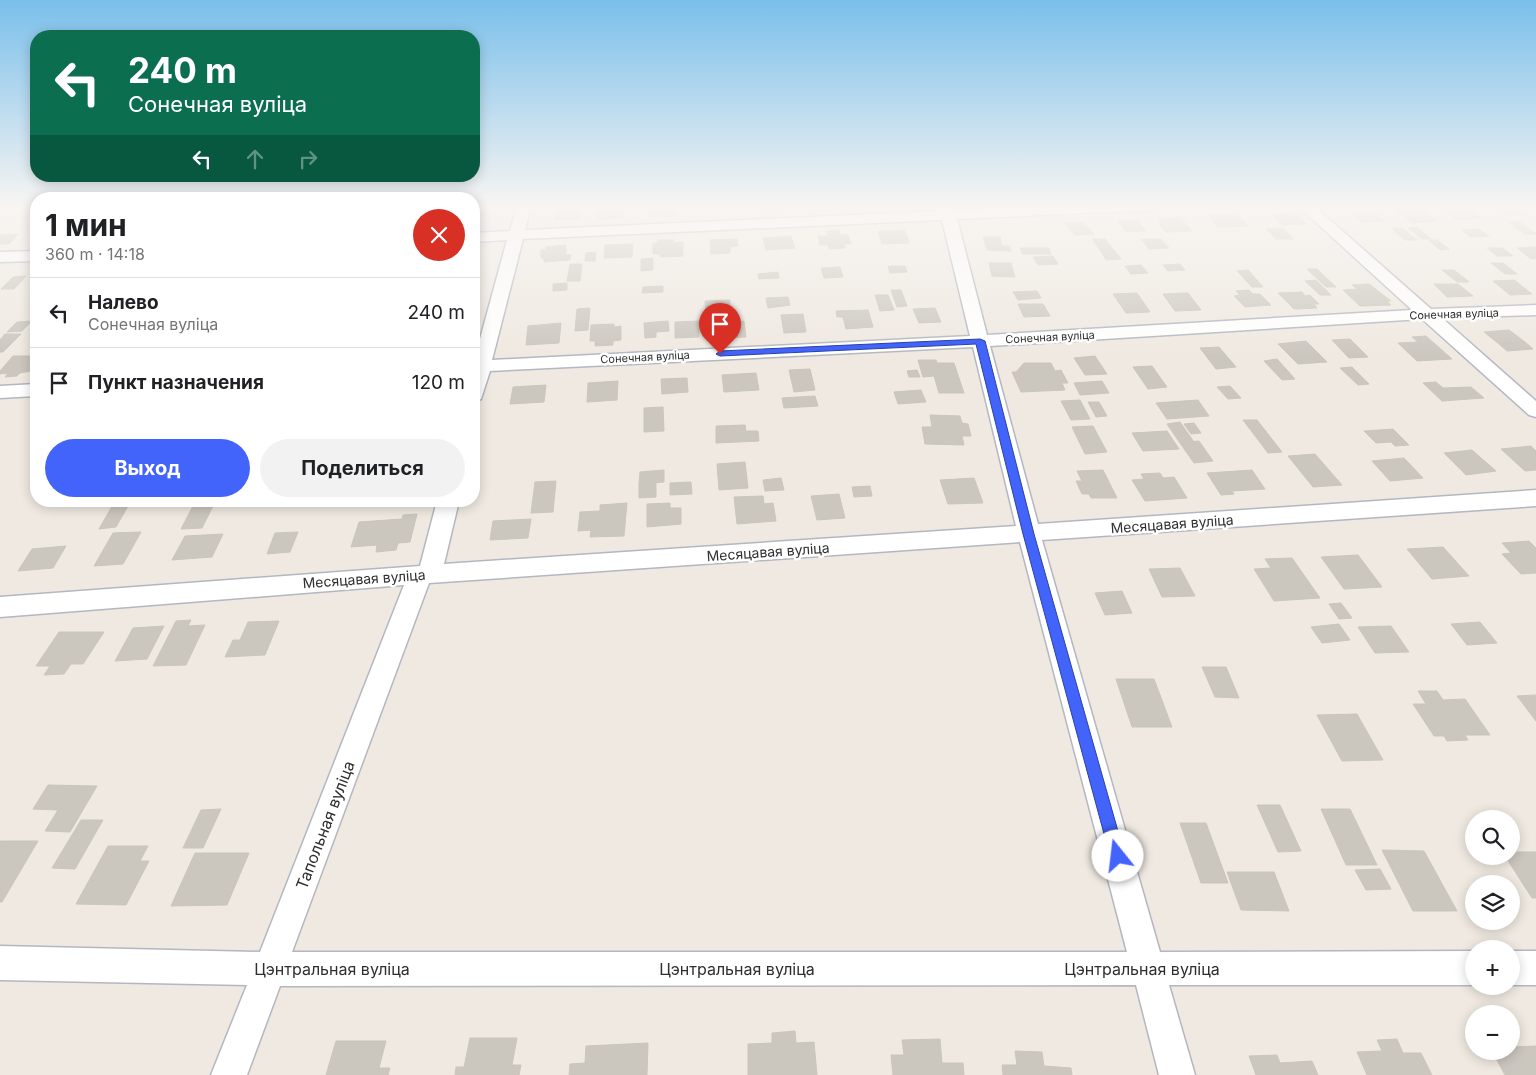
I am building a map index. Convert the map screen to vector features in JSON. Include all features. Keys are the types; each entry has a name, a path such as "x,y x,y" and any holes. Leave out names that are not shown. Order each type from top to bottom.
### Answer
{"street":[{"path":"0,257 30,256"},
{"path":"480,356 511,256"},
{"path":"959,256 1029,534 1177,1075"},
{"path":"1361,256 1536,411"},
{"name":"Сонечная вуліца","path":"480,366 980,341 1426,314 1536,310"},
{"path":"0,392 30,390"},
{"name":"Месяцавая вуліца","path":"0,607 425,574 1536,498"},
{"name":"Тапольная вуліца","path":"229,1075 425,574 446,507"},
{"name":"Цэнтральная вуліца","path":"0,963 270,969 1465,968"},
{"path":"1520,968 1536,968"}],"building":[{"path":"541,256 571,256 570,260 544,262 544,258 541,258"},
{"path":"586,256 596,256 595,261 585,261"},
{"path":"604,256 632,256 632,257 604,258"},
{"path":"1053,256 1058,264 1038,265 1033,257"},
{"path":"1104,256 1119,256 1121,259 1106,260"},
{"path":"1527,256 1536,256 1536,258 1531,259"},
{"path":"653,258 653,270 641,271 641,259"},
{"path":"989,263 1011,263 1015,277 992,276"},
{"path":"1491,263 1503,263 1517,274 1505,274"},
{"path":"570,264 582,264 580,281 567,281"},
{"path":"1180,264 1185,270 1168,271 1163,265"},
{"path":"1141,265 1148,273 1131,274 1125,266"},
{"path":"888,266 905,266 907,272 890,273"},
{"path":"840,267 843,277 824,278 821,268"},
{"path":"1307,269 1317,269 1336,287 1326,287"},
{"path":"1248,270 1263,287 1252,287 1237,271"},
{"path":"1442,270 1454,270 1469,282 1457,282"},
{"path":"778,272 779,278 759,279 758,274"},
{"path":"26,276 14,289 1,289 13,277"},
{"path":"1316,280 1331,295 1320,295 1305,281"},
{"path":"1514,280 1532,294 1510,295 1493,281"},
{"path":"567,283 567,290 553,291 553,284"},
{"path":"1369,284 1391,301 1387,301 1391,305 1360,306 1343,290 1357,289 1352,285"},
{"path":"1434,284 1458,284 1473,296 1447,297"},
{"path":"663,286 663,292 642,293 643,287"},
{"path":"891,290 901,290 907,306 897,307"},
{"path":"1249,290 1253,294 1260,294 1271,305 1245,307 1234,296 1240,295 1236,291"},
{"path":"1037,291 1041,298 1018,300 1013,292"},
{"path":"1302,292 1305,296 1310,295 1319,304 1314,304 1317,308 1294,309 1278,293"},
{"path":"1137,293 1150,312 1126,313 1113,294"},
{"path":"1188,293 1201,310 1175,311 1163,294"},
{"path":"875,295 888,295 894,310 880,311"},
{"path":"788,297 790,305 768,308 766,298"},
{"path":"730,300 730,309 719,310 720,316 706,317 705,301"},
{"path":"1018,304 1043,304 1050,316 1024,317"},
{"path":"590,308 588,330 575,331 577,309"},
{"path":"935,308 941,322 919,323 913,309"},
{"path":"868,310 873,327 846,329 843,317 837,317 836,311"},
{"path":"803,314 806,332 784,333 781,315"},
{"path":"739,318 739,322 744,321 746,337 720,338 718,319"},
{"path":"30,321 30,323 22,331 7,332 17,322"},
{"path":"668,321 669,331 656,332 656,337 645,338 644,323"},
{"path":"699,321 699,337 675,338 675,322"},
{"path":"561,323 559,343 526,345 528,326"},
{"path":"614,324 614,327 621,326 621,340 613,341 613,345 595,346 595,341 590,341 591,325"},
{"path":"1509,330 1525,342 1499,344 1484,332"},
{"path":"5,334 21,334 3,352 0,352 0,340"},
{"path":"1426,336 1452,359 1417,361 1398,343 1418,342 1412,337"},
{"path":"1350,339 1368,357 1349,358 1332,340"},
{"path":"1306,341 1327,362 1298,364 1278,344"},
{"path":"1525,342 1533,349 1507,351 1499,344"},
{"path":"1219,347 1236,367 1216,369 1200,348"},
{"path":"13,356 30,356 30,371 20,373 17,376 5,377 8,373 0,374 0,371"},
{"path":"1095,356 1107,374 1085,375 1074,358"},
{"path":"1277,359 1295,379 1282,380 1264,361"},
{"path":"918,360 954,363 964,393 939,393 934,376 923,377"},
{"path":"1024,363 1051,363 1055,371 1061,370 1068,383 1062,383 1065,390 1021,392 1012,372 1016,372"},
{"path":"1152,366 1167,387 1148,389 1133,367"},
{"path":"1352,367 1369,384 1358,385 1340,368"},
{"path":"810,369 815,390 794,392 789,370"},
{"path":"917,370 920,377 909,377 907,371"},
{"path":"756,373 759,390 724,392 722,375"},
{"path":"687,378 688,392 662,394 661,379"},
{"path":"618,381 617,400 587,402 588,383"},
{"path":"1102,381 1109,393 1080,395 1074,383"},
{"path":"1436,382 1443,388 1471,387 1484,398 1442,401 1423,383"},
{"path":"546,385 544,402 510,404 513,387"},
{"path":"1230,386 1241,398 1228,399 1217,387"},
{"path":"921,390 926,402 898,404 894,392"},
{"path":"815,396 818,406 784,408 782,398"},
{"path":"1080,400 1090,419 1071,420 1061,401"},
{"path":"1198,400 1209,416 1167,419 1156,403"},
{"path":"1088,402 1099,402 1107,416 1096,417"},
{"path":"663,407 664,431 644,432 644,408"},
{"path":"930,415 960,416 962,423 968,424 971,436 962,436 964,445 925,444 922,427 932,427"},
{"path":"1243,420 1257,420 1282,452 1268,453"},
{"path":"1180,422 1194,442 1180,443 1167,424"},
{"path":"1194,423 1201,433 1191,434 1184,424"},
{"path":"745,425 746,431 758,431 759,441 716,443 716,426"},
{"path":"1093,426 1107,452 1085,454 1072,427"},
{"path":"1393,429 1409,445 1395,446 1391,442 1376,443 1364,431"},
{"path":"1167,431 1179,449 1143,451 1132,433"},
{"path":"1199,441 1213,461 1194,463 1180,443"},
{"path":"1531,446 1536,451 1536,470 1525,471 1501,449"},
{"path":"1472,450 1496,471 1466,475 1444,453"},
{"path":"1315,454 1342,485 1313,487 1288,456"},
{"path":"1404,458 1423,478 1390,481 1372,461"},
{"path":"745,462 748,488 719,490 717,464"},
{"path":"664,470 664,482 639,484 640,472"},
{"path":"1103,470 1117,498 1091,498 1089,494 1082,494 1076,481 1082,481 1077,471"},
{"path":"1252,470 1265,489 1232,491 1234,494 1221,495 1207,473"},
{"path":"1160,473 1163,478 1174,477 1187,498 1145,501 1132,480 1144,479 1141,474"},
{"path":"781,478 784,490 765,491 763,480"},
{"path":"974,478 983,503 948,504 940,480"},
{"path":"556,481 553,512 531,513 535,482"},
{"path":"691,482 692,494 670,495 670,483"},
{"path":"656,483 656,497 639,498 639,484"},
{"path":"870,486 872,496 854,497 852,487"},
{"path":"839,494 845,518 817,520 811,496"},
{"path":"763,496 764,504 773,503 776,521 737,524 734,497"},
{"path":"627,503 624,536 590,537 591,530 578,531 580,512 600,511 600,505"},
{"path":"670,503 670,508 681,508 681,524 647,527 647,504"},
{"path":"112,507 128,507 116,527 99,529"},
{"path":"192,507 212,507 202,528 181,529"},
{"path":"417,514 410,542 398,543 396,550 376,552 377,545 351,547 359,522 402,519 403,515"},
{"path":"531,519 528,538 490,540 493,521"},
{"path":"141,532 123,564 94,566 113,533"},
{"path":"298,532 290,552 267,554 275,533"},
{"path":"223,534 212,557 172,560 185,536"},
{"path":"1529,541 1536,548 1536,573 1521,574 1502,554 1511,553 1502,543"},
{"path":"66,546 53,568 18,571 32,549"},
{"path":"1443,547 1469,576 1432,579 1407,549"},
{"path":"1358,555 1382,587 1344,589 1321,557"},
{"path":"1292,558 1320,598 1274,601 1254,569 1271,568 1265,559"},
{"path":"1180,568 1195,596 1162,597 1149,569"},
{"path":"1122,591 1132,613 1105,615 1095,593"},
{"path":"1341,603 1352,618 1339,619 1329,604"},
{"path":"191,620 188,626 205,625 186,665 153,666 176,621"},
{"path":"279,621 265,655 225,657 233,640 240,640 248,622"},
{"path":"1480,622 1497,643 1467,645 1451,624"},
{"path":"1339,624 1350,640 1322,643 1311,627"},
{"path":"164,626 147,659 115,661 133,628"},
{"path":"1391,626 1409,652 1375,653 1358,627"},
{"path":"59,632 104,632 83,664 71,664 64,674 44,675 50,666 36,666"},
{"path":"1202,667 1226,667 1239,698 1215,697"},
{"path":"1116,679 1154,679 1172,727 1132,727"},
{"path":"1418,691 1437,691 1443,700 1465,699 1490,735 1465,735 1468,740 1447,741 1444,736 1434,736 1413,704 1426,704"},
{"path":"1536,695 1536,721 1517,696"},
{"path":"1357,714 1383,760 1342,761 1317,715"},
{"path":"48,785 97,786 70,832 45,831 58,810 33,809"},
{"path":"1257,805 1280,805 1301,851 1278,852"},
{"path":"221,809 203,848 183,848 201,810"},
{"path":"1321,809 1350,809 1377,865 1346,865"},
{"path":"81,820 103,820 75,869 52,868"},
{"path":"1180,823 1206,823 1228,883 1201,883"},
{"path":"0,841 38,841 2,902 0,902"},
{"path":"108,846 148,846 140,861 149,861 126,905 76,904"},
{"path":"1382,850 1424,851 1457,911 1413,911"},
{"path":"1520,852 1536,852 1536,898 1532,898 1520,879 1520,875 1517,875 1511,865 1520,865"},
{"path":"195,853 249,853 227,905 171,906"},
{"path":"1380,869 1391,889 1366,890 1355,870"},
{"path":"1227,872 1274,872 1289,911 1241,910"},
{"path":"795,1031 796,1043 814,1042 817,1075 748,1075 748,1044 772,1043 772,1033"},
{"path":"470,1038 517,1038 512,1065 521,1065 519,1075 455,1075 456,1067 464,1067"},
{"path":"940,1039 942,1063 963,1063 964,1075 893,1075 891,1055 904,1055 902,1040"},
{"path":"1397,1039 1403,1053 1421,1053 1432,1075 1367,1075 1357,1052 1382,1051 1377,1040"},
{"path":"336,1041 386,1041 379,1068 390,1068 388,1075 326,1075"},
{"path":"648,1043 647,1075 569,1075 570,1064 585,1063 586,1046"},
{"path":"1536,1046 1536,1075 1505,1075 1497,1060 1520,1060 1520,1047"},
{"path":"1015,1051 1042,1052 1044,1066 1071,1068 1072,1075 1003,1075 1002,1065 1017,1065"},
{"path":"1277,1055 1280,1063 1312,1061 1318,1075 1256,1075 1249,1056"}],"route":[{"path":"720,354 980,341 1029,534 1118,856"}]}
